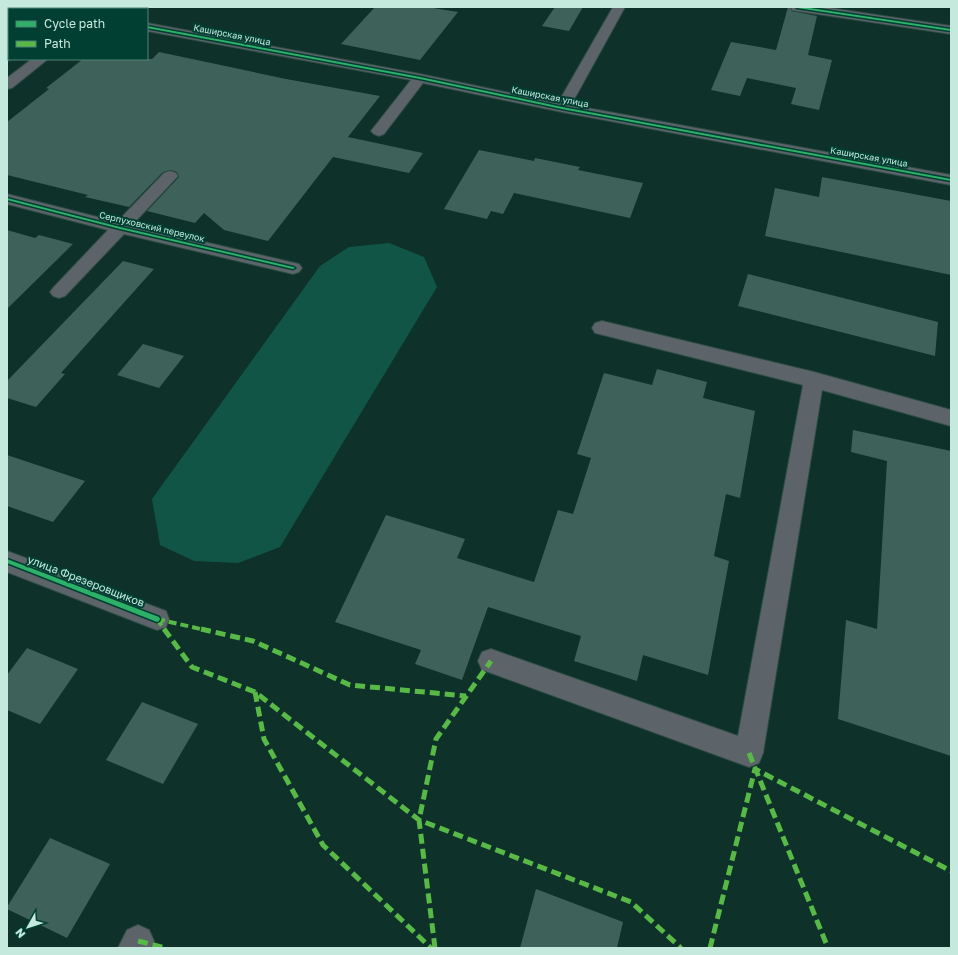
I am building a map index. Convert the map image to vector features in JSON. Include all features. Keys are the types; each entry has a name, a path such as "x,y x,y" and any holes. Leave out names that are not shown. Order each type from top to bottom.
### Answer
{"street":[{"path":"562,108 619,7"},
{"path":"797,7 951,30"},
{"name":"Каширская улица","path":"148,27 420,78 562,108 951,180"},
{"path":"7,85 40,60"},
{"path":"379,131 420,78"},
{"path":"59,292 170,176"},
{"name":"Серпуховский переулок","path":"7,199 120,228 293,268"},
{"path":"602,328 814,380 951,418"},
{"path":"491,661 749,753 814,380"},
{"name":"улица Фрезеровщиков","path":"7,561 157,619"}],"green space":[{"path":"7,7 83,7 8,8 8,60 12,60 7,63"},
{"path":"389,243 424,257 437,287 280,547 238,563 194,561 160,545 152,499 320,266 349,247"}],"building":[{"path":"375,7 427,7 458,12 420,60 341,44"},
{"path":"555,7 583,7 569,31 542,26"},
{"path":"788,7 790,7 792,11 817,16 808,55 832,60 819,110 791,104 796,88 747,78 740,96 711,90 731,42 776,50"},
{"path":"159,52 286,79 380,96 348,137 423,153 409,173 333,157 268,241 224,230 204,213 195,223 147,211 179,177 177,172 170,170 163,172 129,207 85,197 88,195 7,175 7,122 49,89 46,88 82,60 152,59"},
{"path":"479,150 534,161 535,158 580,167 578,170 643,183 630,218 514,193 503,214 491,211 487,219 444,209"},
{"path":"822,177 951,201 951,275 765,236 775,188 819,197"},
{"path":"7,230 35,238 39,235 73,244 7,309"},
{"path":"123,261 154,269 61,373 65,374 36,407 7,398 7,381"},
{"path":"748,274 938,322 935,356 738,306"},
{"path":"143,344 184,356 159,388 117,375"},
{"path":"657,369 707,382 703,398 755,411 740,498 726,494 714,556 729,561 708,675 643,655 637,681 574,661 581,636 488,607 462,680 415,664 421,650 335,622 386,515 465,539 457,558 534,582 558,510 573,514 591,458 577,454 604,373 652,385"},
{"path":"853,430 951,451 951,756 838,719 846,620 877,629 887,461 851,452"},
{"path":"7,455 85,481 53,522 7,506"},
{"path":"27,648 78,669 40,724 7,710 7,675"},
{"path":"142,702 198,724 163,784 106,760"},
{"path":"50,838 110,864 67,938 7,909"},
{"path":"536,889 623,922 617,948 520,948"}],"marked path":[{"path":"157,619 192,667 255,692 419,820 631,902 681,948"},
{"path":"157,619 253,641 350,685 466,696"},
{"path":"435,948 419,820 436,739 491,661"},
{"path":"255,692 264,739 323,845 431,948"},
{"path":"749,753 828,948"},
{"path":"710,948 755,769 951,871"},
{"path":"138,941 166,948"}],"cycle path":[{"path":"797,7 951,30"},
{"path":"148,27 420,78 562,108 951,180"},
{"path":"7,199 120,228 293,268"},
{"path":"7,561 157,619"}]}
